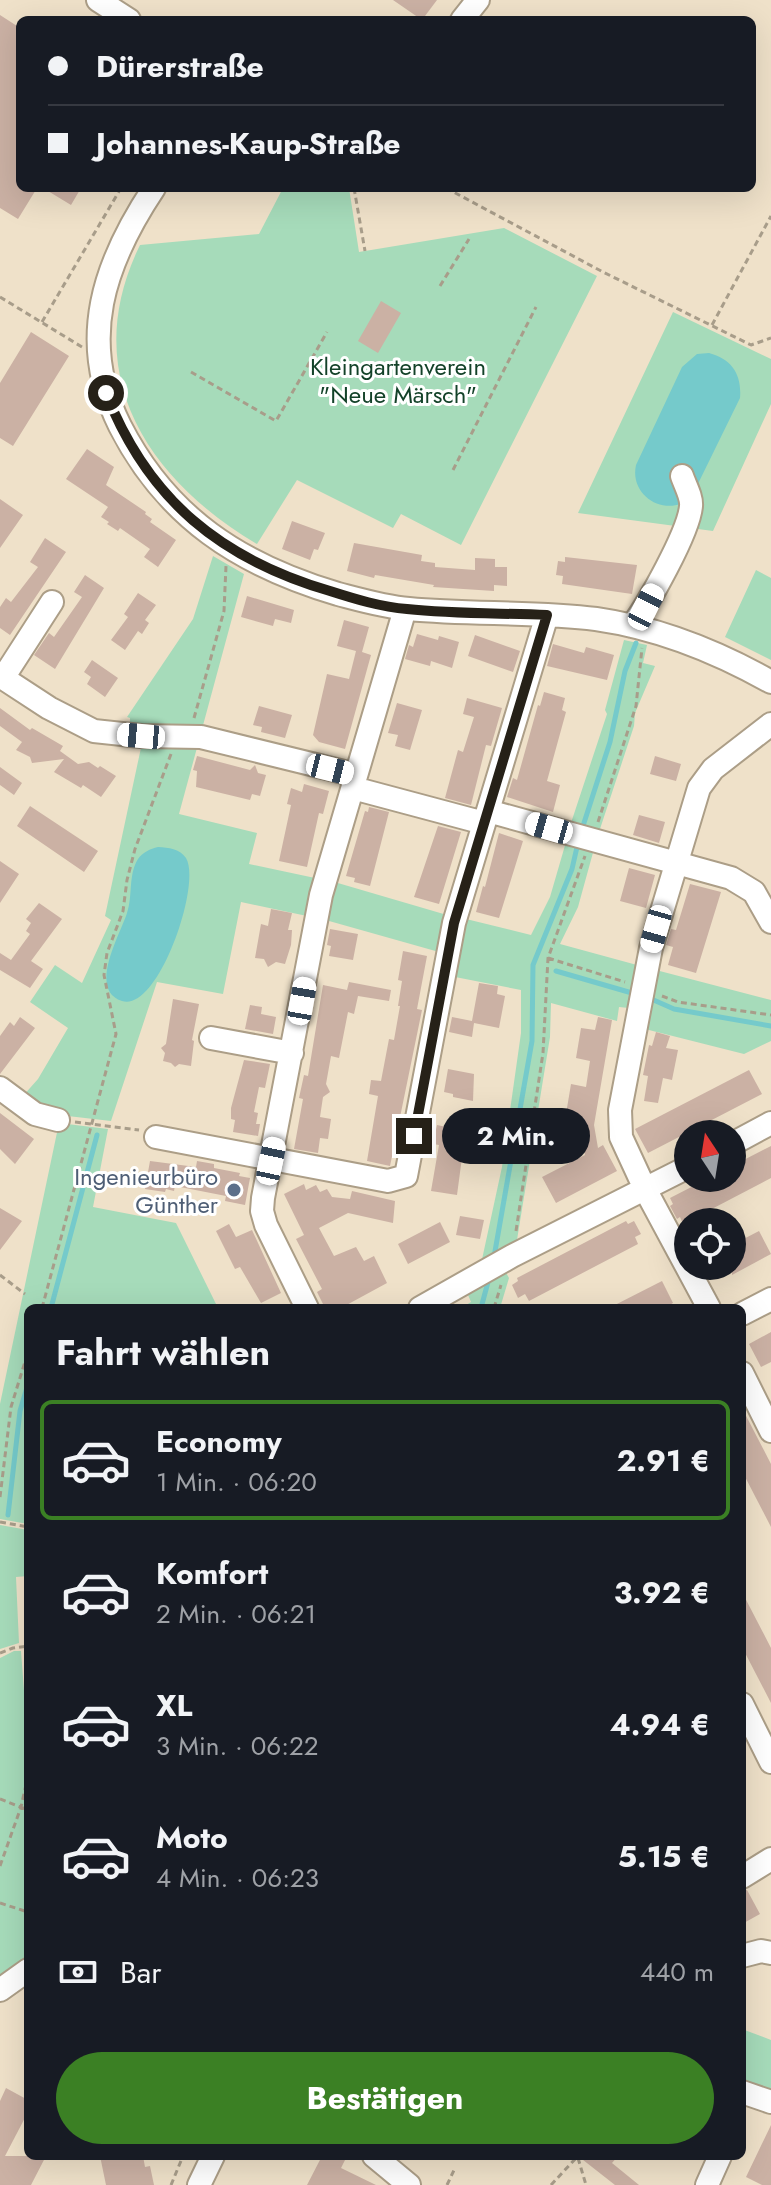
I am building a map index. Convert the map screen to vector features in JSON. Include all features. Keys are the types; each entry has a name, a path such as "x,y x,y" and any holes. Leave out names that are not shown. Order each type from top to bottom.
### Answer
{"street":[{"path":"98,0 123,16"},
{"path":"465,16 478,0"},
{"path":"152,192 127,233 100,303 98,357 106,393 133,452 161,488 196,524 225,546 297,581 366,602 405,609 597,619 640,628 727,657 771,682"},
{"path":"640,628 646,607 691,509 682,476"},
{"path":"52,602 2,677 49,708 94,731 182,736 486,817 676,862 743,883 754,892 771,922"},
{"path":"305,1304 262,1211 321,895 405,609"},
{"path":"156,1137 388,1181 406,1176 454,923 547,615"},
{"path":"707,1304 645,1189 621,1137 620,1110 651,948 703,780 771,724"},
{"path":"211,1038 292,1053"},
{"path":"0,1088 35,1114 58,1120"},
{"path":"746,1136 771,1123"},
{"path":"427,1304 512,1256 674,1174"},
{"path":"746,1312 771,1299"},
{"path":"746,1381 771,1431"},
{"path":"746,1712 771,1762"},
{"path":"746,1875 771,1859"},
{"path":"746,1955 761,1951 771,1953"},
{"path":"0,1990 24,1973"},
{"path":"746,2093 771,2102"},
{"path":"199,2185 211,2160"},
{"path":"379,2160 409,2185"},
{"path":"707,2185 718,2160"}],"path":[{"path":"42,322 119,192"},
{"path":"355,192 365,251"},
{"path":"453,192 603,272 751,345 771,338"},
{"path":"712,325 771,216"},
{"path":"440,286 469,239"},
{"path":"0,297 98,357"},
{"path":"453,470 536,307"},
{"path":"191,372 276,421 327,332"},
{"path":"43,1304 116,1034 104,975 107,953 123,911 127,880 149,808 182,736 224,611 227,583 225,546"},
{"path":"512,1256 543,1053 548,958 636,706 643,642 640,628"},
{"path":"58,1120 146,1130 156,1137"},
{"path":"0,1275 25,1294"},
{"path":"0,1497 11,1407 24,1365"},
{"path":"0,1522 24,1526"},
{"path":"0,1653 24,1647"},
{"path":"0,1866 24,1794"},
{"path":"0,1799 24,1808"},
{"path":"0,1903 24,1911"},
{"path":"171,2185 181,2160"},
{"path":"551,2185 574,2160"},
{"path":"579,2160 586,2185"},
{"path":"447,2185 455,2168"}],"green space":[{"name":"Kleingartenverein \"Neue Märsch\"","path":"281,192 350,192 359,252 504,228 597,276 461,545 401,514 393,528 297,480 257,544 217,517 183,487 154,454 133,417 120,378 116,336 123,291 140,245 259,234"},
{"path":"673,312 771,359 771,404 713,531 578,513"},
{"path":"213,556 244,574 202,729 130,727 130,718 127,717 193,619"},
{"path":"756,570 771,578 771,660 725,637"},
{"path":"624,640 647,645 643,663 655,666 635,713 634,726 598,835 570,826 607,714 605,710"},
{"path":"142,743 198,744 179,814 257,833 249,864 315,878 307,916 241,902 223,994 157,982 111,1121 59,1115 22,1097 38,1079 68,1028 30,1002 55,965 82,983 111,920 105,916"},
{"path":"566,842 594,849 578,907 560,944 637,965 629,1008 619,1007 617,1021 551,1003 550,1037 516,1246 481,1264 502,1167 521,1033 521,990 450,976 462,918 531,935 550,897"},
{"path":"331,881 447,915 439,952 322,919"},
{"path":"652,969 771,1000 771,1041 744,1054 641,1028"},
{"path":"59,1123 108,1129 93,1207 176,1223 216,1304 24,1304 24,1523 0,1519 0,1404"},
{"path":"504,1269 509,1278 501,1304 468,1304 471,1302 466,1290"},
{"path":"0,1525 24,1529 24,1576 16,1577 19,1643 0,1649"},
{"path":"21,1651 24,1691 24,1960 0,1975 0,1658"},
{"path":"746,2031 771,2040 771,2091 746,2084"}],"water":[{"path":"709,353 724,359 734,369 740,398 691,498 681,504 661,505 644,495 638,486 636,465 682,367 697,354"},
{"path":"158,847 177,850 186,858 188,893 174,944 162,968 136,999 122,1001 112,995 107,985 109,960 129,906 135,865 142,854"}],"building":[{"path":"393,0 437,0 425,16 416,16"},
{"path":"0,15 16,25 16,192 35,192 18,219 0,208"},
{"path":"50,192 79,192 71,205"},
{"path":"381,301 401,313 378,353 358,341"},
{"path":"31,332 69,356 13,446 0,438 0,383"},
{"path":"87,449 114,467 106,485 146,512 152,519 150,522 176,540 158,567 144,557 150,549 120,528 118,531 107,524 109,522 101,517 108,507 66,479"},
{"path":"0,499 23,515 0,548"},
{"path":"292,521 325,533 310,560 282,549"},
{"path":"45,538 66,552 10,635 0,628 0,607 6,598 11,602 38,567 30,562"},
{"path":"354,543 422,555 421,561 435,563 435,567 475,570 475,558 495,559 495,567 507,567 507,586 494,585 494,591 433,587 347,571"},
{"path":"565,557 637,565 632,594 562,584 563,576 556,575 558,561 565,562"},
{"path":"85,575 104,588 55,669 34,655 49,633 54,637 82,597 74,592"},
{"path":"138,593 156,605 145,620 149,623 142,634 138,631 125,650 111,640 128,617 124,614"},
{"path":"247,596 294,610 291,623 275,619 273,626 241,617"},
{"path":"344,620 369,627 362,652 371,655 345,749 319,742 313,735 327,674 349,679 356,651 337,646"},
{"path":"417,634 459,642 452,668 431,661 430,666 405,659 409,645 413,647"},
{"path":"475,635 520,651 513,672 468,656"},
{"path":"553,644 584,653 586,647 614,655 607,680 547,666"},
{"path":"92,660 118,678 105,697 87,684 91,677 84,672"},
{"path":"544,692 565,698 562,710 566,712 547,781 560,785 553,812 507,797 513,778 517,780"},
{"path":"467,698 502,708 491,746 486,745 471,805 445,798 458,750 463,752 474,717 463,714"},
{"path":"397,703 422,710 410,750 395,746 398,735 388,733"},
{"path":"259,706 292,715 285,738 261,732 262,727 253,725"},
{"path":"0,708 30,730 32,728 63,746 60,751 78,764 89,762 116,776 101,797 54,772 64,759 32,763 30,757 16,750 22,742 0,726"},
{"path":"197,756 250,770 255,765 258,773 266,775 260,796 252,794 250,800 196,787 197,771 193,770"},
{"path":"655,756 681,764 676,781 650,774"},
{"path":"0,767 22,783 14,795 0,785"},
{"path":"304,784 329,791 323,814 319,813 307,867 279,861 291,805 287,804 291,788 302,792"},
{"path":"30,806 98,851 84,872 17,826"},
{"path":"369,807 389,812 370,886 354,882 355,878 346,876 365,811 368,812"},
{"path":"639,815 665,822 659,843 633,835"},
{"path":"438,826 461,832 439,904 414,897"},
{"path":"499,833 523,841 499,918 476,912"},
{"path":"0,861 19,874 0,903"},
{"path":"629,868 655,875 646,908 620,901"},
{"path":"690,884 721,892 696,973 668,965 673,947 666,945 671,929 676,930"},
{"path":"39,903 62,919 31,961 43,969 30,988 0,970 0,953 11,960 30,934 26,931 31,923 26,919"},
{"path":"271,909 292,913 288,930 292,930 285,964 276,962 268,967 264,959 255,958 261,924 268,926"},
{"path":"330,929 358,934 353,960 329,956 331,946 327,945"},
{"path":"403,951 427,956 417,1009 422,1010 390,1166 367,1161 378,1096 369,1094 371,1080 381,1081 389,1039 394,1040 400,1006 402,981 398,980"},
{"path":"349,982 391,990 389,1001 358,996 354,1014 348,1012 339,1058 331,1056 326,1084 330,1092 323,1097 320,1117 331,1119 328,1139 320,1138 318,1153 294,1149 303,1099 299,1098 304,1075 308,1076 323,985 347,990"},
{"path":"479,983 498,986 497,994 505,996 499,1028 474,1023 472,1037 449,1032 452,1017 472,1021"},
{"path":"173,999 199,1004 191,1066 179,1064 175,1067 163,1061 165,1053 161,1048 166,1044"},
{"path":"250,1005 262,1007 261,1014 276,1017 273,1034 245,1029"},
{"path":"20,1017 35,1028 0,1074 0,1036 10,1022 14,1026"},
{"path":"598,1017 612,1020 594,1125 598,1148 603,1145 617,1171 556,1203 542,1177 585,1155 577,1116 566,1114 571,1084 586,1087 590,1061 576,1058 581,1028 595,1030"},
{"path":"656,1032 670,1036 666,1048 678,1050 672,1080 663,1078 658,1103 644,1101 648,1076 643,1075 649,1045 652,1046"},
{"path":"244,1060 270,1064 265,1088 259,1087 254,1112 258,1113 256,1124 260,1124 258,1136 233,1132 235,1120 231,1119 231,1108"},
{"path":"448,1069 474,1074 473,1101 444,1092"},
{"path":"749,1070 762,1094 712,1120 674,1120 674,1140 648,1153 635,1129"},
{"path":"0,1113 34,1139 15,1164 0,1149"},
{"path":"437,1125 470,1132 467,1150 463,1150 457,1195 431,1191 439,1145 433,1144"},
{"path":"771,1146 771,1178 746,1191 746,1159"},
{"path":"150,1161 196,1167 197,1161 240,1173 239,1176 250,1178 245,1205 225,1201 226,1196 175,1186 174,1191 166,1189 165,1192 145,1189"},
{"path":"304,1184 306,1190 316,1185 320,1192 327,1189 332,1197 350,1199 352,1191 395,1201 393,1223 348,1213 319,1228 334,1256 356,1247 364,1261 374,1256 387,1283 348,1304 323,1304 317,1292 322,1289 296,1239 304,1235 284,1194"},
{"path":"682,1192 744,1192 714,1208 674,1208 674,1213 670,1198"},
{"path":"0,1208 22,1221 0,1250"},
{"path":"460,1216 484,1220 480,1239 456,1235"},
{"path":"626,1221 628,1224 634,1221 641,1234 635,1237 638,1244 529,1301 525,1294 518,1298 512,1285 518,1281 517,1278"},
{"path":"440,1222 450,1242 408,1264 398,1244"},
{"path":"229,1224 236,1237 252,1230 281,1293 261,1303 240,1267 235,1269 216,1231"},
{"path":"759,1231 771,1254 746,1267 746,1238"},
{"path":"662,1281 673,1303 671,1304 617,1304"},
{"path":"771,1332 771,1362 761,1367 749,1344"},
{"path":"746,1416 771,1464 771,1527 746,1479"},
{"path":"746,1600 771,1648 771,1703 746,1655"},
{"path":"746,1890 760,1914 746,1922"},
{"path":"6,2088 24,2098 24,2120 5,2156 44,2160 31,2185 0,2185 0,2101"},
{"path":"771,2125 771,2185 762,2185 746,2177"},
{"path":"101,2160 144,2160 145,2167 150,2166 154,2185 106,2185"},
{"path":"320,2160 345,2160 341,2168 376,2185 307,2185"},
{"path":"583,2160 615,2160 612,2163 639,2185 615,2185"}],"waterway":[{"path":"583,826 610,742 625,671 636,643"},
{"path":"494,1257 532,1041 533,965 572,869 577,847"},
{"path":"556,971 632,993"},
{"path":"649,998 674,1009 771,1026"},
{"path":"52,1304 97,1135"},
{"path":"482,1304 488,1282"},
{"path":"8,1515 24,1398"}],"place":[{"name":"Ingenieurbüro Günther","path":"234,1190"}],"route":[{"path":"106,393 133,452 161,488 196,524 225,546 256,563 326,590 405,609 547,615 454,923 414,1136"}]}
